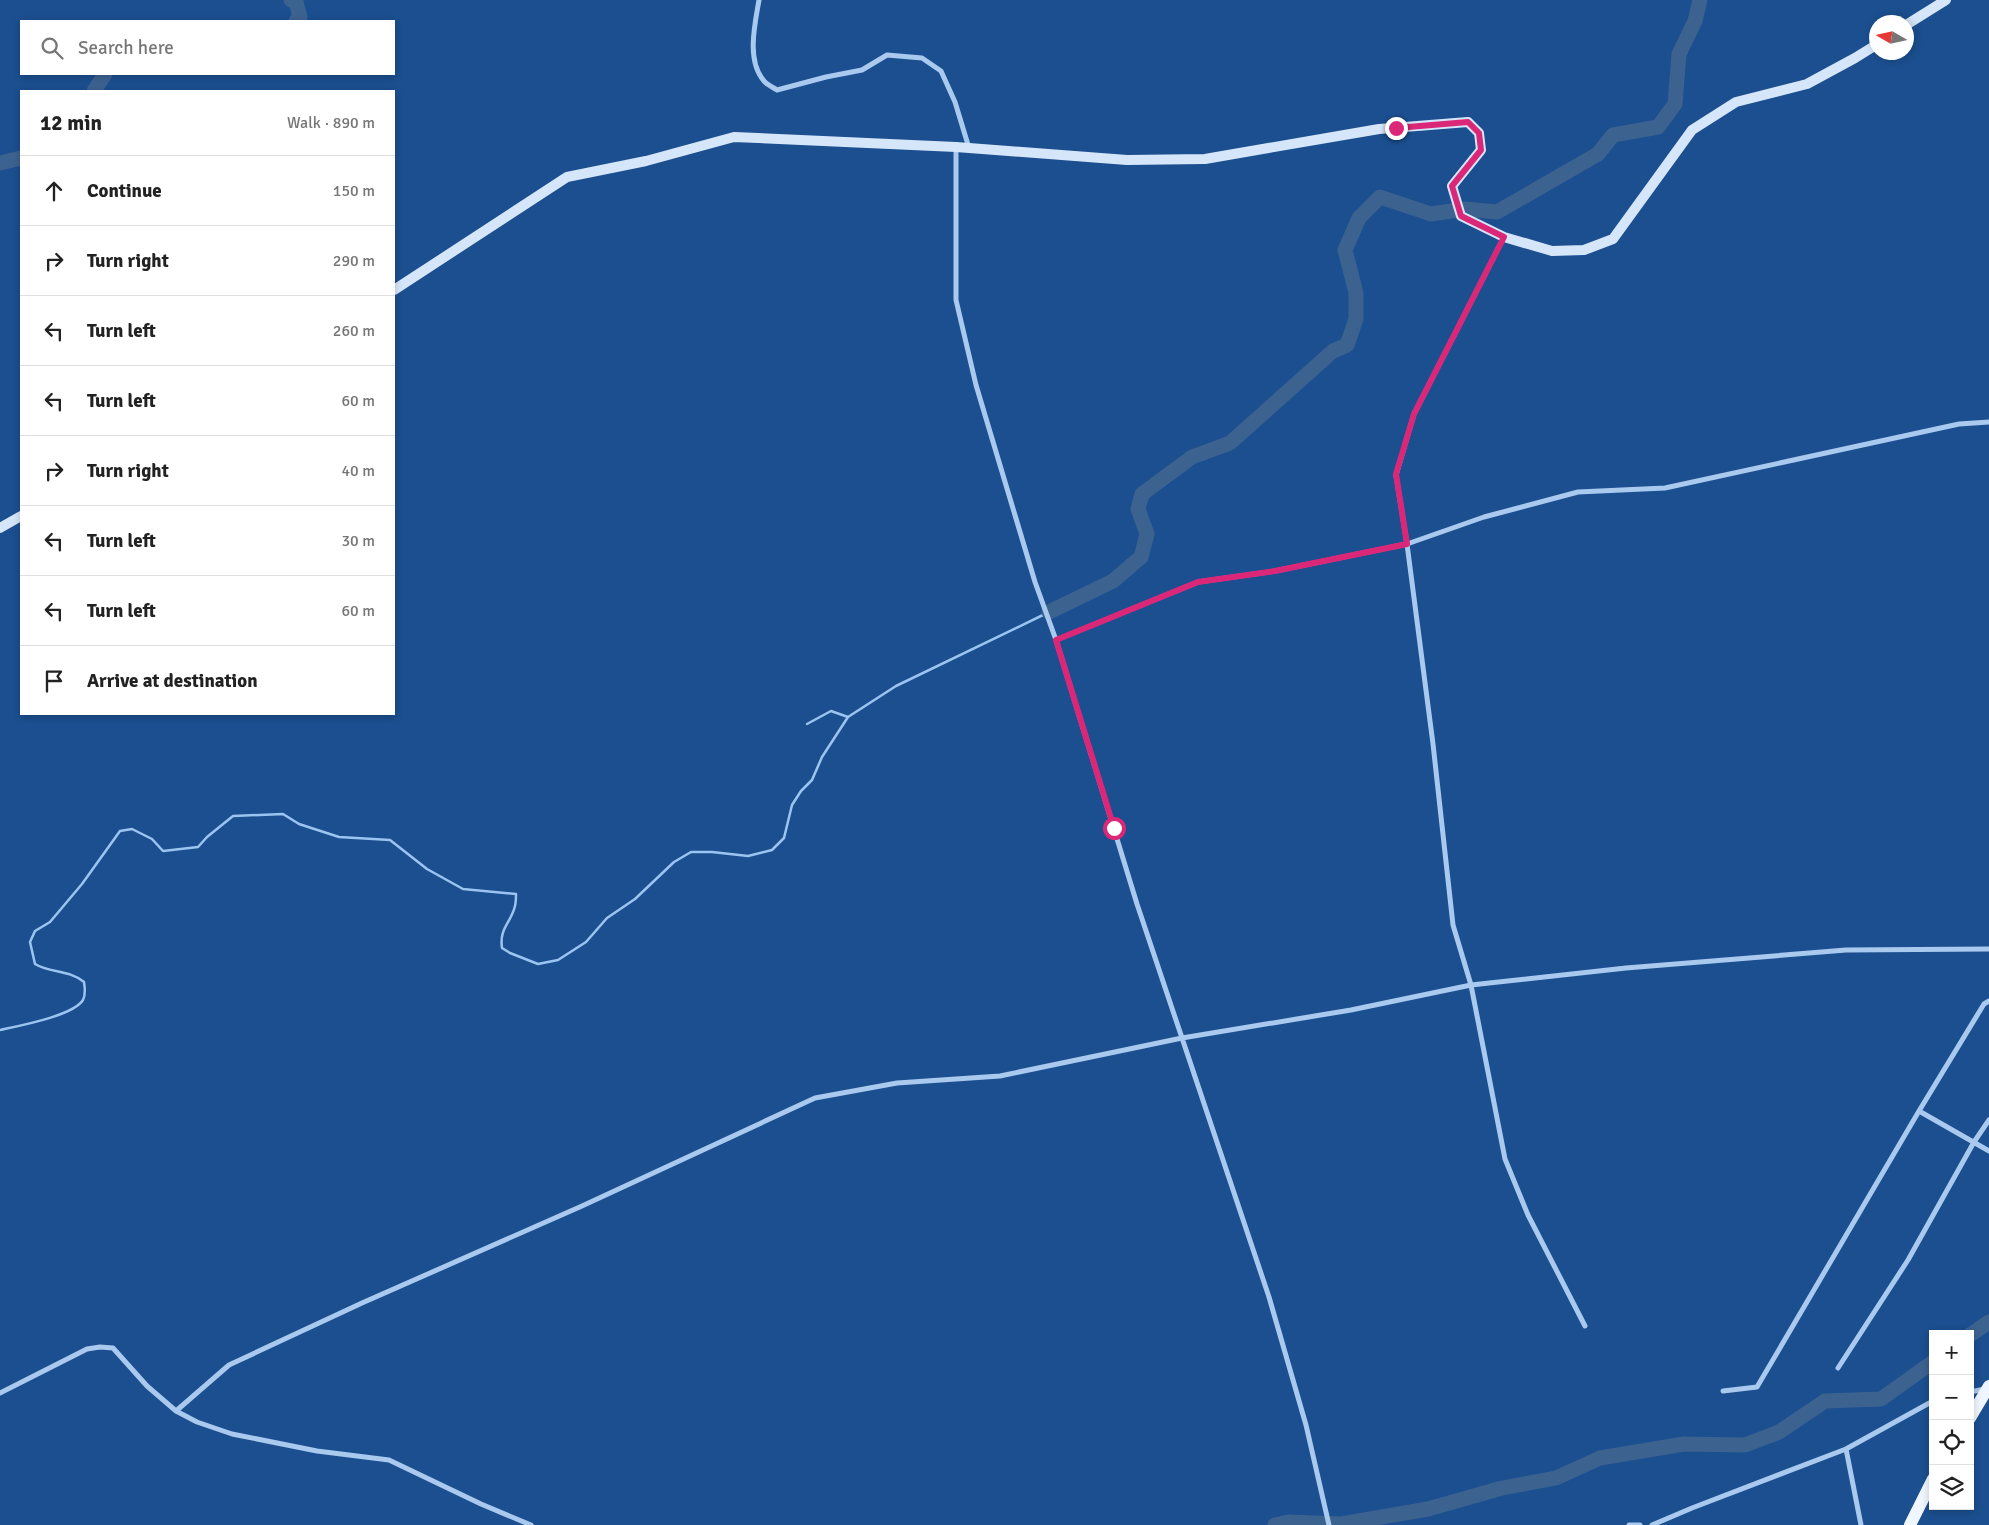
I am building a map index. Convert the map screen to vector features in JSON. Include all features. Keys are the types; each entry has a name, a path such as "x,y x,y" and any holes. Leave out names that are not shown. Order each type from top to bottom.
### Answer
{"main road":[{"path":"1974,1411 1989,1387"},
{"path":"1910,1525 1929,1487"}],"street":[{"path":"760,0 754,36 756,63 764,81 777,90 862,70 887,55 922,58 941,71 955,102 969,148"},
{"path":"1914,20 1946,0"},
{"path":"395,289 567,178 646,161 734,137 956,147 1127,160 1204,159 1378,129 1468,122 1479,133 1481,150 1452,186 1459,212 1504,237 1552,251 1584,250 1613,239 1692,130 1736,102 1807,84 1869,49"},
{"path":"956,147 956,300 978,394 1035,582 1056,640 1137,904 1269,1298 1306,1424 1329,1525"},
{"path":"1504,237 1414,414 1396,474 1434,744 1453,925 1471,985 1505,1159 1528,1215 1585,1326"},
{"path":"1056,640 1198,582 1275,571 1407,544 1484,517 1578,492 1665,488 1959,424 1989,422"},
{"path":"0,528 20,517"},
{"path":"176,1411 229,1365 362,1303 582,1206 815,1098 897,1083 1000,1076 1182,1038 1352,1010 1471,985 1626,968 1846,950 1989,948"},
{"path":"1723,1391 1758,1387 1919,1111 1984,1004 1989,1001"},
{"path":"1919,1111 1989,1151"},
{"path":"1838,1368 1908,1260 1974,1142 1989,1120"},
{"path":"0,1393 87,1349 113,1348 147,1386 176,1411 196,1422 232,1434 317,1451 389,1460 480,1504 531,1525"},
{"path":"1974,1391 1989,1387"},
{"path":"1652,1525 1846,1449 1929,1403"},
{"path":"1846,1449 1861,1525"},
{"path":"1629,1525 1640,1525"}],"waterway":[{"path":"291,0 296,2 300,17 297,20"},
{"path":"1049,612 1113,581 1141,557 1147,534 1138,509 1142,494 1192,457 1230,443 1333,351 1347,345 1356,319 1356,293 1345,250 1359,218 1380,197 1431,214 1465,209 1497,212 1598,154 1613,135 1658,127 1675,104 1679,54 1695,21 1700,0"},
{"path":"95,90 104,75"},
{"path":"0,163 20,158"},
{"path":"807,724 831,711 848,717 896,686 1043,615"},
{"path":"0,1030 57,1015 77,1006 83,1000 85,993 84,982 73,975 35,964 30,942 35,931 50,922 82,884 120,831 132,829 152,839 163,851 198,847 207,837 233,816 283,814 299,824 339,837 390,840 427,869 463,889 516,894 513,912 502,935 502,948 538,964 558,960 586,942 607,918 635,899 674,862 691,852 748,856 772,850 784,838 792,805 801,791 812,780 822,757 848,717"},
{"path":"1974,1332 1989,1322"},
{"path":"1275,1525 1288,1522 1341,1524 1428,1509 1502,1488 1556,1478 1600,1458 1684,1444 1745,1445 1779,1432 1825,1401 1881,1399 1929,1365"}],"route":[{"path":"1114,828 1056,640 1198,582 1275,571 1407,544 1396,474 1414,414 1504,237 1461,216 1457,207 1452,186 1481,150 1479,133 1468,122 1396,128"}]}
